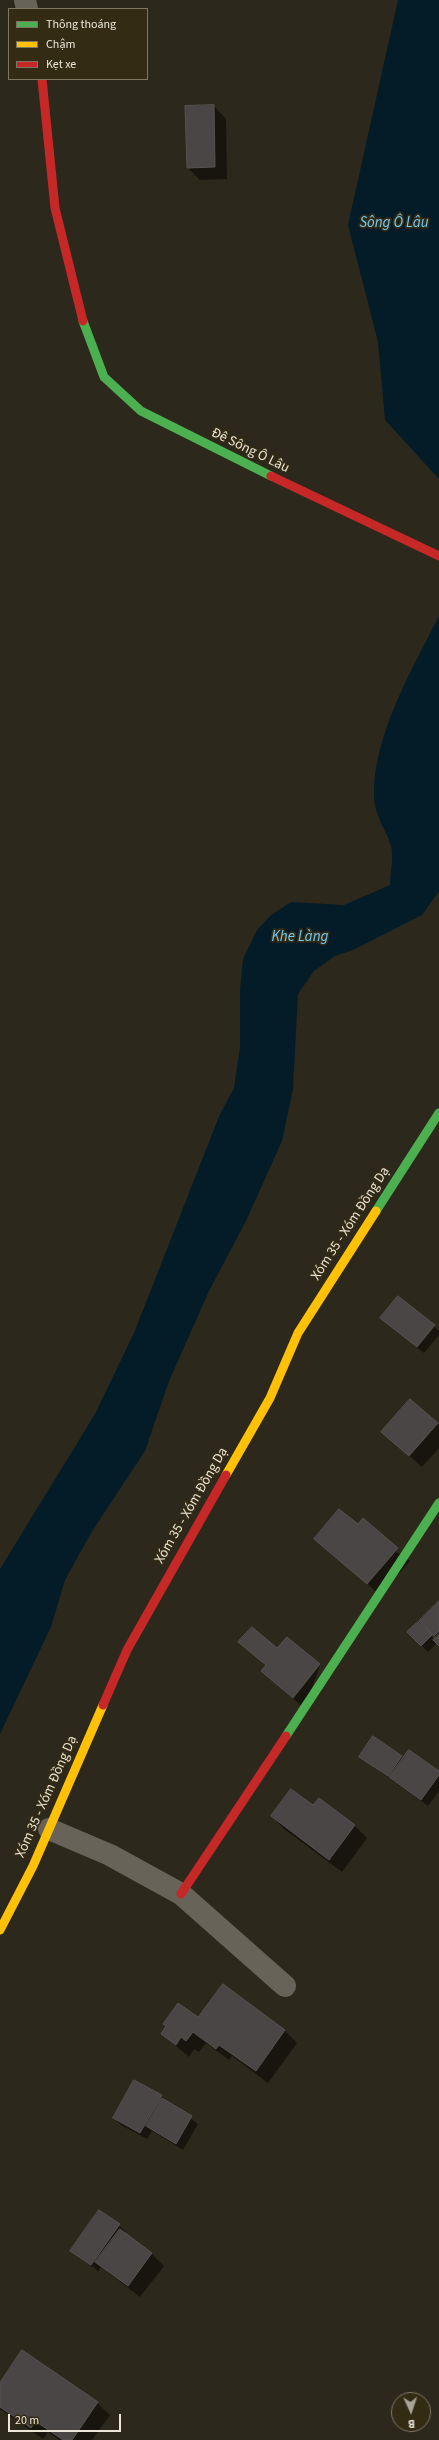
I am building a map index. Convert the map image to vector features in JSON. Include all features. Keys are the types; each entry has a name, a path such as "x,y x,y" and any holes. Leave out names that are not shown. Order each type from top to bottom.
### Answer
{"street":[{"name":"Đê Sông Ô Lâu","path":"42,80 56,208 85,330 104,377 141,411 212,448 439,556"},
{"name":"Xóm 35 - Xóm Đồng Dạ","path":"0,1930 49,1829 127,1650 270,1398 298,1334 439,1112"},
{"path":"181,1894 439,1503"},
{"path":"49,1829 110,1855 181,1894 285,1986"}],"water":[{"name":"Sông Ô Lâu","path":"398,0 439,0 439,479 385,420 378,342 348,225"},
{"name":"Khe Làng","path":"439,616 439,891 422,915 353,950 335,956 314,971 298,994 293,1089 282,1141 246,1221 209,1291 169,1381 145,1451 91,1533 65,1580 51,1627 0,1734 0,1569 95,1414 134,1333 220,1114 234,1088 240,1047 240,990 243,959 257,930 271,915 291,902 344,905 390,885 392,850 389,839 376,810 374,795 375,772 380,749 396,702"}],"building":[{"path":"214,105 215,167 187,168 185,106"},
{"path":"398,1296 435,1325 417,1347 380,1318"},
{"path":"410,1399 438,1423 409,1456 381,1432"},
{"path":"339,1509 358,1524 363,1518 398,1548 367,1584 314,1539"},
{"path":"439,1601 439,1631 434,1636 419,1621"},
{"path":"418,1622 432,1635 421,1646 407,1632"},
{"path":"252,1627 277,1648 287,1637 320,1664 293,1698 261,1671 266,1665 238,1642"},
{"path":"439,1634 439,1646 433,1640"},
{"path":"373,1736 402,1756 388,1776 359,1757"},
{"path":"409,1750 439,1771 439,1775 421,1800 389,1777"},
{"path":"291,1789 313,1805 319,1798 355,1825 329,1860 271,1816"},
{"path":"223,1984 285,2030 256,2071 219,2045 216,2049 193,2032 186,2041 181,2037 176,2045 161,2034 166,2026 163,2024 178,2003 198,2017"},
{"path":"134,2080 162,2095 140,2133 113,2118"},
{"path":"162,2098 192,2116 176,2144 146,2126"},
{"path":"99,2210 120,2224 91,2265 70,2251"},
{"path":"120,2229 152,2253 128,2286 95,2262"},
{"path":"22,2350 98,2402 72,2440 63,2440 35,2421 31,2428 0,2407 0,2383"}],"traffic: fast":[{"path":"83,321 104,377 141,411 271,476"},
{"path":"376,1211 439,1113"},
{"path":"286,1736 439,1503"}],"traffic: slow":[{"path":"226,1475 270,1398 298,1333 376,1211"},
{"path":"0,1930 33,1866 103,1705"}],"traffic: jam":[{"path":"42,80 55,208 83,321"},
{"path":"271,476 439,556"},
{"path":"103,1705 127,1650 226,1475"},
{"path":"181,1894 286,1736"}]}
